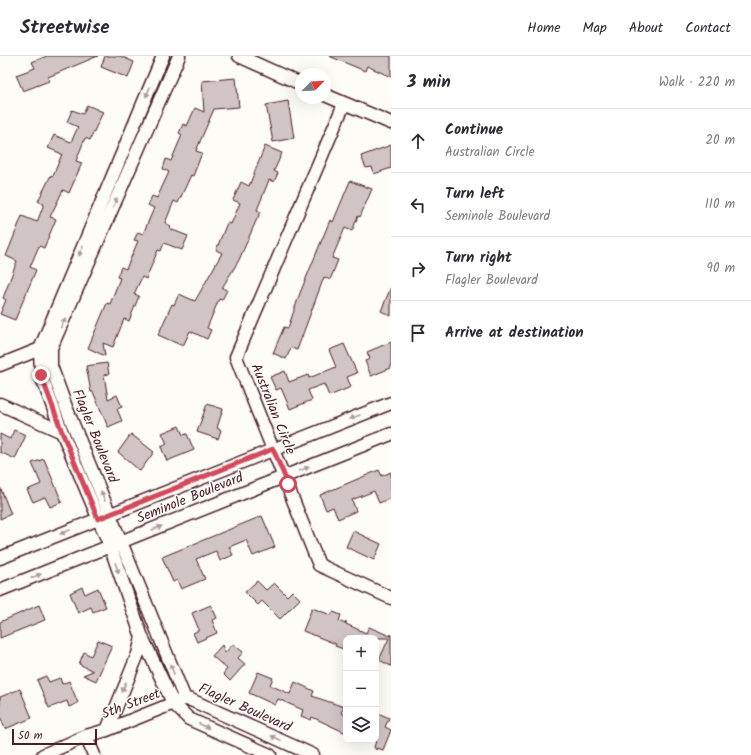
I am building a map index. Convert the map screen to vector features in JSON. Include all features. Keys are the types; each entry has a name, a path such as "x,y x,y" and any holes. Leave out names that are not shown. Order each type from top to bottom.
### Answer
{"street":[{"name":"Flagler Boulevard","path":"163,56 46,348 41,375 62,432 98,519 115,544 185,699 191,700 312,755"},
{"name":"Flagler Boulevard","path":"179,56 46,348 56,379 110,514 115,544 142,637 173,704 190,719 270,755"},
{"path":"239,56 295,81"},
{"path":"331,98 391,123"},
{"name":"Australian Circle","path":"344,104 236,357 285,476 319,565 391,598"},
{"path":"0,365 46,348"},
{"name":"Seminole Boulevard","path":"0,558 391,403"},
{"path":"0,404 62,432"},
{"name":"Seminole Boulevard","path":"0,590 391,434"},
{"path":"107,730 138,654 142,637"},
{"name":"5th Street","path":"43,755 86,736 107,730 185,699"},
{"path":"86,736 94,755"}],"building":[{"path":"47,56 98,56 48,77 49,81 23,91 16,75 35,68 32,62"},
{"path":"105,56 120,56 134,62 128,78 101,67"},
{"path":"329,56 391,56 391,77 367,66 365,71"},
{"path":"236,78 239,107 214,109 196,151 202,153 193,176 191,175 178,203 174,201 165,223 171,226 170,229 188,236 182,250 164,243 161,251 158,250 146,279 142,277 134,294 139,296 129,321 124,319 113,347 103,343 105,356 88,348 107,303 110,304 120,278 117,277 121,267 126,269 138,241 134,240 138,232 143,234 154,208 148,205 152,196 157,198 169,172 163,169 166,159 171,161 182,135 179,133 183,124 187,126 195,108 204,112 202,81"},
{"path":"288,101 294,138 273,142 266,105"},
{"path":"87,105 103,112 90,140 85,138 76,161 82,163 69,193 63,190 50,217 56,219 44,248 39,246 30,267 36,270 15,320 0,314 6,300 3,298 17,261 6,256 22,216 37,222 44,204 38,201 51,175 53,176 62,154 48,148 54,135 71,142 78,127 67,122 72,110 83,114"},
{"path":"391,145 391,168 374,174 372,167 366,168 361,156"},
{"path":"265,146 282,153 274,171 278,173 274,182 269,180 257,210 261,212 239,260 222,288 227,290 222,300 219,299 207,328 211,330 207,339 190,331 183,346 158,335 172,304 174,305 179,294 195,301 222,253 216,250 227,223 231,224 240,203 233,200 241,182 249,186"},
{"path":"350,181 372,189 360,217 358,216 352,231 345,228 332,258 338,260 330,280 324,277 297,350 291,348 286,359 273,353 284,327 288,328 300,293 330,220 333,222"},
{"path":"391,287 391,316 381,311"},
{"path":"391,342 391,368 371,376 365,361 370,359 367,352"},
{"path":"344,344 357,373 347,377 351,387 329,396 324,384 308,390 312,400 290,409 281,388 276,390 270,377 285,371 289,382 308,375 309,378 336,367 329,350"},
{"path":"107,363 109,374 104,375 108,399 117,395 122,407 117,409 122,421 108,427 93,392 91,392 86,366"},
{"path":"207,404 223,409 217,428 221,430 218,439 197,432"},
{"path":"179,426 183,435 187,434 194,450 167,461 161,447 167,444 162,433"},
{"path":"14,430 26,435 15,459 0,452 0,434 10,439"},
{"path":"131,434 154,452 140,471 118,452"},
{"path":"44,459 62,502 50,507 45,497 33,502 27,490 41,484 32,463"},
{"path":"379,470 382,476 391,472 391,498 379,503 374,491 352,500 356,511 338,519 333,507 326,510 320,495"},
{"path":"0,487 11,514 0,519"},
{"path":"262,516 275,547 253,556 246,540 229,547 233,555 220,561 216,551 196,559 205,579 181,589 177,580 173,582 162,557"},
{"path":"353,531 381,544 374,560 346,547"},
{"path":"257,581 266,590 274,583 287,596 292,591 300,599 280,619 262,601 258,605 245,592"},
{"path":"82,587 85,594 98,588 106,607 93,612 91,607 78,613 70,593"},
{"path":"39,605 45,620 0,638 0,622"},
{"path":"211,605 217,618 212,620 217,633 197,642 193,633 199,630 192,613"},
{"path":"312,608 331,615 333,612 341,615 339,621 345,624 346,621 346,624 366,633 369,627 390,636 391,634 391,666 379,660 389,638 379,638 379,635 343,635 343,649 335,646 336,644 303,631"},
{"path":"98,640 112,646 96,681 83,675 93,671 79,664 84,652 91,656"},
{"path":"233,644 243,652 238,658 245,664 230,681 223,674 227,669 212,656 222,645 225,653"},
{"path":"258,672 273,678 270,685 290,694 295,682 314,691 312,696 343,707 341,713 343,714 343,732 312,717 311,720 301,716 303,710 278,699 275,705 249,693"},
{"path":"46,676 49,682 60,678 62,684 69,681 78,703 69,707 67,701 49,708 37,680"},
{"path":"20,689 32,718 5,729 0,716 0,697"},
{"path":"379,713 389,718 385,727 391,730 383,750 377,748 376,750 374,747 375,743 379,743"}],"route":[{"path":"41,375 62,432 98,519 273,449 288,484"}]}
